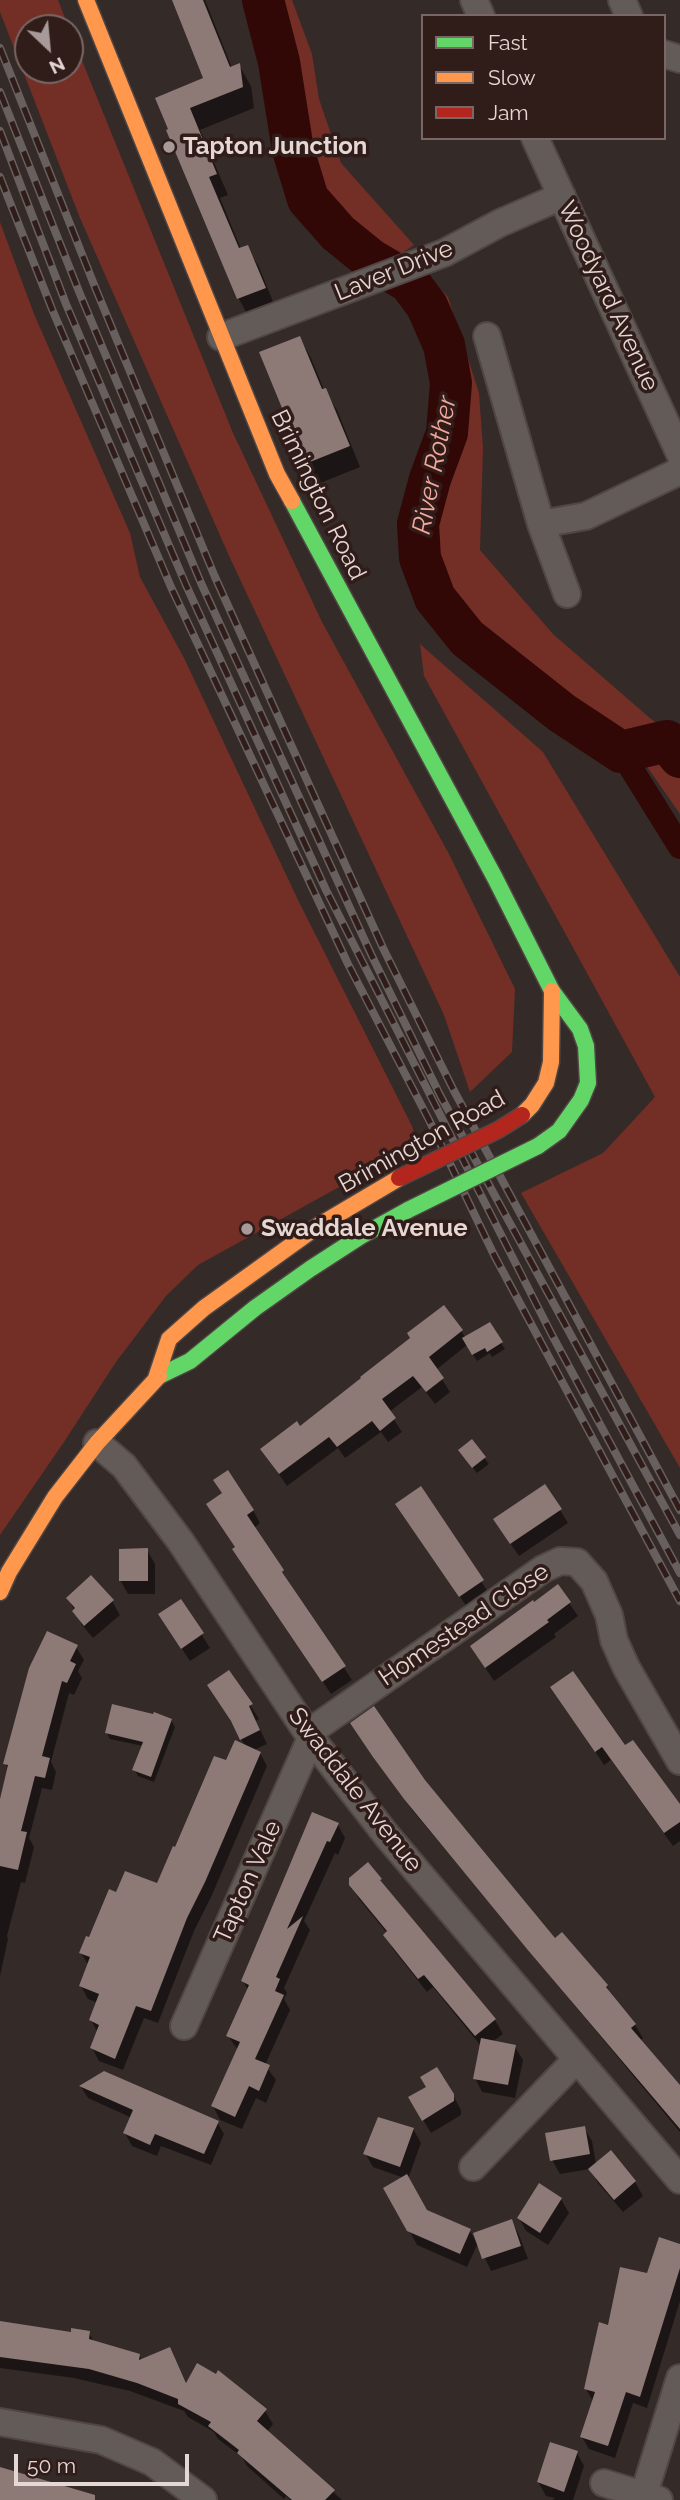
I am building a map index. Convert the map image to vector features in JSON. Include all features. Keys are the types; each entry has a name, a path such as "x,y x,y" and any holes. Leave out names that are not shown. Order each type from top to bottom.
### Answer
{"main road":[{"name":"Brimington Road","path":"0,1592 9,1572 55,1497 97,1443 156,1378 190,1361 255,1308 361,1237 408,1210 538,1146 569,1120 588,1083 586,1046 580,1029 552,991 489,866 277,474 86,0"},
{"name":"Brimington Road","path":"156,1378 169,1339 204,1308 318,1226 399,1178 498,1130 522,1115 546,1083 551,1062 552,991"}],"street":[{"name":"Woodyard Avenue","path":"536,140 680,454"},
{"name":"Laver Drive","path":"221,337 424,262 562,196"},
{"path":"487,336 541,524 567,594"},
{"path":"541,524 586,516 680,471"},
{"name":"Swaddale Avenue","path":"97,1443 124,1466 181,1542 309,1735 388,1837 680,2180"},
{"name":"Homestead Close","path":"309,1735 543,1569 561,1561 577,1562 594,1581 609,1615 614,1640 626,1667 680,1761"},
{"name":"Tapton Vale","path":"184,2026 309,1735"},
{"path":"473,2167 577,2059"},
{"path":"604,2483 652,2497 680,2378"},
{"path":"0,2422 101,2440 152,2462 204,2500"}],"shaded area":[{"path":"0,0 58,0 64,14 14,14 14,48 0,12"},
{"path":"277,0 292,0 312,54 319,99 341,163 414,245 395,258 351,231 316,194"},
{"path":"84,66 233,433 322,622 449,854 515,989 512,1052 470,1092 444,1015 230,558 80,218 28,84 84,84"},
{"path":"0,222 34,314 130,533 140,577 184,658 298,900 412,1126 417,1144 198,1265 166,1296 116,1362 0,1535"},
{"path":"430,278 448,297 479,393 483,448 480,550 553,634 651,719 680,739 680,814 643,761 522,669 449,597 432,529 456,444 462,364 423,283"},
{"path":"420,644 543,752 680,977 680,1468 521,1193 603,1153 655,1097 424,676"}],"building":[{"path":"172,0 203,0 230,67 240,63 243,87 190,108 217,174 209,177 239,248 248,245 266,288 237,299 155,98 203,78"},
{"path":"300,336 322,389 326,388 350,446 305,464 259,352"},
{"path":"444,1305 463,1330 429,1357 444,1378 426,1392 413,1376 382,1399 396,1418 380,1431 372,1421 337,1447 329,1437 279,1474 260,1449 297,1421 300,1426 410,1338 407,1333"},
{"path":"490,1322 503,1342 487,1352 485,1348 472,1355 462,1338"},
{"path":"472,1439 486,1457 472,1468 458,1450"},
{"path":"228,1470 254,1510 247,1515 346,1666 322,1682 232,1549 235,1547 206,1504 222,1493 213,1480"},
{"path":"545,1484 562,1509 510,1544 493,1519"},
{"path":"421,1486 484,1580 459,1597 395,1504"},
{"path":"148,1548 148,1581 119,1581 119,1549"},
{"path":"91,1575 114,1600 84,1626 72,1611 75,1608 66,1598"},
{"path":"558,1584 571,1602 547,1620 549,1622 485,1668 470,1646"},
{"path":"181,1599 204,1633 181,1649 158,1614"},
{"path":"47,1631 78,1645 70,1661 76,1664 67,1683 62,1681 42,1756 50,1758 45,1778 35,1776 21,1831 27,1832 18,1870 0,1866 0,1799 8,1765 3,1764 29,1668"},
{"path":"229,1670 253,1704 249,1706 260,1730 240,1740 207,1685"},
{"path":"573,1671 625,1745 633,1740 680,1804 680,1822 664,1833 602,1747 595,1752 550,1687"},
{"path":"112,1704 153,1714 154,1712 172,1719 151,1777 132,1770 143,1742 105,1733"},
{"path":"374,1706 425,1780 555,1938 562,1932 608,1985 606,1987 636,2024 631,2028 680,2085 680,2129 527,1949 373,1757 350,1723"},
{"path":"235,1740 261,1752 187,1918 151,2011 136,2006 115,2059 90,2048 99,2025 89,2020 99,1994 79,1986 90,1957 79,1953 86,1936 89,1937 109,1889 116,1892 125,1871 157,1883 214,1756 226,1760"},
{"path":"312,1812 339,1823 330,1842 327,1841 287,1929 303,1916 276,1977 280,1979 275,1991 284,1995 255,2059 270,2065 259,2091 249,2086 235,2117 211,2106 240,2042 226,2036 249,1985 241,1981"},
{"path":"368,1862 496,2019 475,2036 424,1975 418,1979 383,1935 387,1931 349,1885 349,1878"},
{"path":"481,2038 516,2045 508,2085 473,2079"},
{"path":"437,2067 454,2094 454,2101 422,2121 408,2097 426,2087 420,2077"},
{"path":"104,2071 219,2121 204,2154 155,2134 150,2145 123,2133 133,2110 79,2086"},
{"path":"378,2117 414,2128 400,2167 363,2154"},
{"path":"585,2126 590,2154 550,2161 545,2133"},
{"path":"611,2150 636,2181 614,2200 588,2169"},
{"path":"407,2174 427,2210 471,2229 460,2254 407,2231 383,2188"},
{"path":"539,2183 562,2198 540,2233 517,2218"},
{"path":"512,2219 521,2246 482,2259 473,2233"},
{"path":"659,2237 680,2244 680,2268 640,2397 626,2392 608,2446 580,2437 595,2392 584,2389 599,2322 608,2325 620,2267 647,2273"},
{"path":"0,2321 71,2332 71,2328 90,2331 89,2339 140,2354 139,2360 170,2347 186,2383 197,2363 216,2374 218,2370 267,2409 257,2421 335,2490 325,2500 292,2500 237,2453 239,2450 208,2426 211,2422 178,2404 178,2399 89,2369 0,2357"},
{"path":"550,2442 578,2451 564,2492 537,2482"},
{"path":"0,2467 95,2495 95,2500 0,2500"}],"waterway":[{"name":"River Rother","path":"263,0 279,62 293,150 308,199 338,233 370,259 409,282 427,306 444,345 451,383 447,433 430,479 418,524 420,558 435,598 467,638 562,713 621,752 667,741 680,757"},
{"path":"621,752 680,847"}],"railway":[{"path":"0,48 215,577 383,948 453,1089 680,1510"},
{"path":"0,92 80,294 201,583 371,954 440,1095 680,1535"},
{"path":"0,131 66,304 186,585 326,890 552,1335 680,1573"},
{"path":"0,177 52,309 171,587 348,964 429,1120 494,1255 680,1601"}],"traffic: fast":[{"path":"292,501 495,878 552,991 580,1029 586,1046 588,1083 581,1100 559,1131 538,1146"},
{"path":"408,1210 538,1146"},
{"path":"159,1376 190,1361 255,1308 310,1269 408,1210"}],"traffic: slow":[{"path":"86,0 277,474 292,501"},
{"path":"522,1115 546,1083 551,1062 552,991"},
{"path":"156,1378 169,1339 204,1308 318,1226 399,1178"},
{"path":"0,1592 9,1572 55,1497 97,1443 159,1376"}],"traffic: jam":[{"path":"399,1178 498,1130 522,1115"}],"place":[{"name":"Tapton Junction","path":"169,147"},
{"name":"Swaddale Avenue","path":"247,1229"}]}
